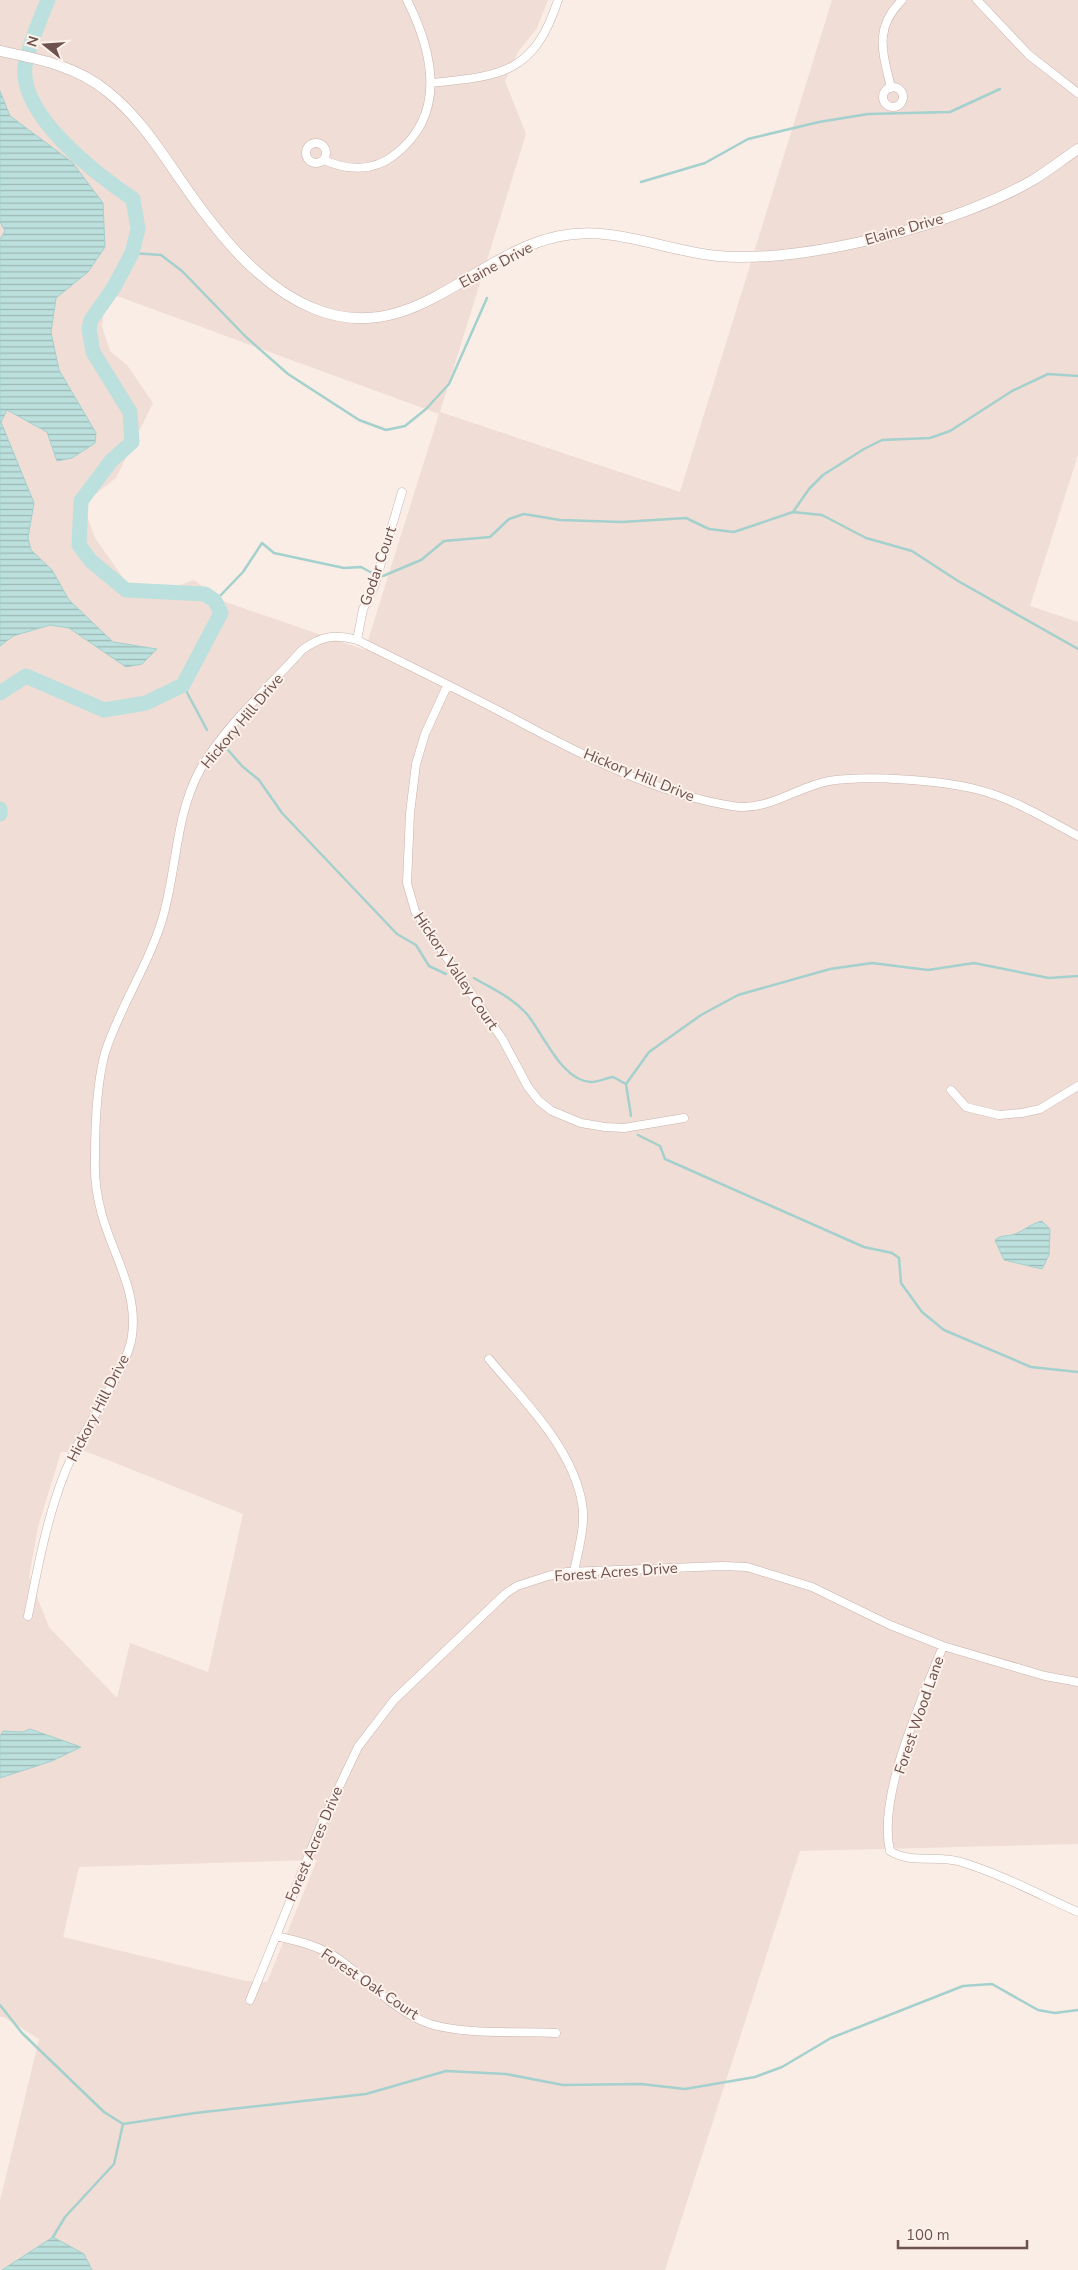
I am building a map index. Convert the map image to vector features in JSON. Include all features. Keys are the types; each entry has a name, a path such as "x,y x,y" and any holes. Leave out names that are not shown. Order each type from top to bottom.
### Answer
{"street":[{"path":"324,160 347,168 366,168 388,160 405,147 419,130 429,103 431,83 422,38 408,0"},
{"path":"431,83 485,76 524,60 535,50 550,26 558,0"},
{"path":"891,88 883,58 882,37 887,19 902,0"},
{"path":"977,0 1030,55 1078,93"},
{"name":"Elaine Drive","path":"0,51 55,63 92,81 108,92 161,149 212,222 246,260 273,283 314,308 334,314 368,318 404,311 432,300 521,248 566,235 594,233 629,237 696,253 747,257 828,249 888,235 946,218 1031,182 1078,149"},
{"name":"Godar Court","path":"357,640 362,609 374,587 402,492"},
{"name":"Hickory Hill Drive","path":"28,1616 53,1508 72,1456 124,1362 132,1340 134,1313 130,1290 102,1218 96,1190 94,1159 101,1076 106,1053 155,941 164,912 184,808 192,787 210,755 302,650 319,639 330,636 357,640 617,769 676,793 707,801 735,807 760,806 826,782 859,777 949,785 980,790 1013,802 1078,836"},
{"name":"Hickory Valley Court","path":"447,686 425,734 416,764 410,813 407,883 415,911 503,1040 528,1087 538,1101 552,1112 581,1123 624,1128 684,1118"},
{"path":"951,1090 966,1108 982,1113 999,1115 1022,1113 1040,1108 1078,1086"},
{"path":"489,1359 546,1429 575,1479 582,1504 582,1531 574,1572"},
{"name":"Forest Acres Drive","path":"250,2000 324,1818 358,1747 394,1700 504,1594 517,1586 548,1576 574,1572 722,1566 748,1568 812,1587 890,1625 943,1646 1045,1676 1078,1682"},
{"name":"Forest Wood Lane","path":"943,1646 900,1760 886,1836 890,1852 897,1856 938,1858 960,1862 1078,1912"},
{"name":"Forest Oak Court","path":"276,1936 299,1941 323,1950 339,1959 404,2010 429,2023 454,2029 556,2033"}],"shaded area":[{"path":"0,0 548,0 537,28 518,52 505,81 526,134 440,412 680,492 832,0 1078,0 1078,455 1030,606 1078,622 1078,1844 800,1851 665,2270 0,2270 0,2201 39,2039 4,2017 0,2017","holes":["117,296 439,414 365,650 220,600 194,580 148,596 129,586 95,538 83,504 116,478 153,403 127,365 110,351 102,326 104,311","85,1451 243,1514 208,1672 130,1643 117,1698 49,1627 29,1577 38,1527 61,1452","317,1860 267,1982 246,1981 63,1937 79,1867"]}],"water":[{"path":"0,91 10,116 72,162 103,203 105,247 88,272 56,298 51,332 59,370 96,433 95,443 72,458 57,461 47,432 7,410 1,422 34,503 28,538 31,550 52,570 69,600 113,642 157,649 142,664 126,667 69,628 50,625 13,636 0,646 0,239 5,231 0,222"},
{"path":"1042,1221 1050,1229 1049,1255 1042,1269 1004,1260 995,1240 1015,1234"},
{"path":"30,1729 81,1747 52,1761 0,1778 0,1736 3,1731 23,1732"},
{"path":"53,2237 84,2254 92,2270 2,2270"}],"waterway":[{"path":"0,693 26,676 104,710 146,703 183,685 221,613 215,601 205,594 126,590 91,561 79,545 81,501 111,461 132,442 130,412 93,352 89,329 91,320 114,287 132,253 138,229 133,199 100,175 63,142 34,104 26,85 25,66 48,0"},
{"path":"641,182 705,163 748,139 819,122 868,114 950,112 1000,89"},
{"path":"132,253 161,255 182,271 246,337 288,374 359,420 386,430 405,426 426,409 449,384 487,298"},
{"path":"793,512 809,489 823,475 882,440 930,438 950,431 1012,391 1048,374 1078,376"},
{"path":"383,576 421,560 444,541 490,537 509,519 524,514 560,520 622,522 686,518 709,529 734,532 793,512 822,515 866,538 912,551 958,581 1078,649"},
{"path":"221,613 218,598 243,572 262,543 274,553 344,568 361,567 376,575"},
{"path":"183,685 207,730"},
{"path":"228,750 242,766 259,780 282,813 397,934 416,945 429,966 446,974"},
{"path":"0,809 0,814"},
{"path":"631,1116 626,1084 649,1052 701,1015 738,995 830,969 872,963 928,970 974,963 1049,978 1078,976"},
{"path":"474,978 520,1007 532,1021 553,1054 570,1073 580,1079 591,1082 613,1077 626,1084"},
{"path":"638,1135 660,1146 665,1159 864,1247 892,1253 899,1258 901,1283 922,1312 944,1330 1031,1367 1078,1372"},
{"path":"0,2005 22,2033 104,2112 123,2124 195,2113 366,2094 446,2071 506,2074 563,2085 641,2084 685,2089 755,2077 782,2067 831,2038 963,1986 992,1984 1038,2010 1055,2013 1078,2010"},
{"path":"53,2237 65,2217 114,2164 123,2124"}]}
